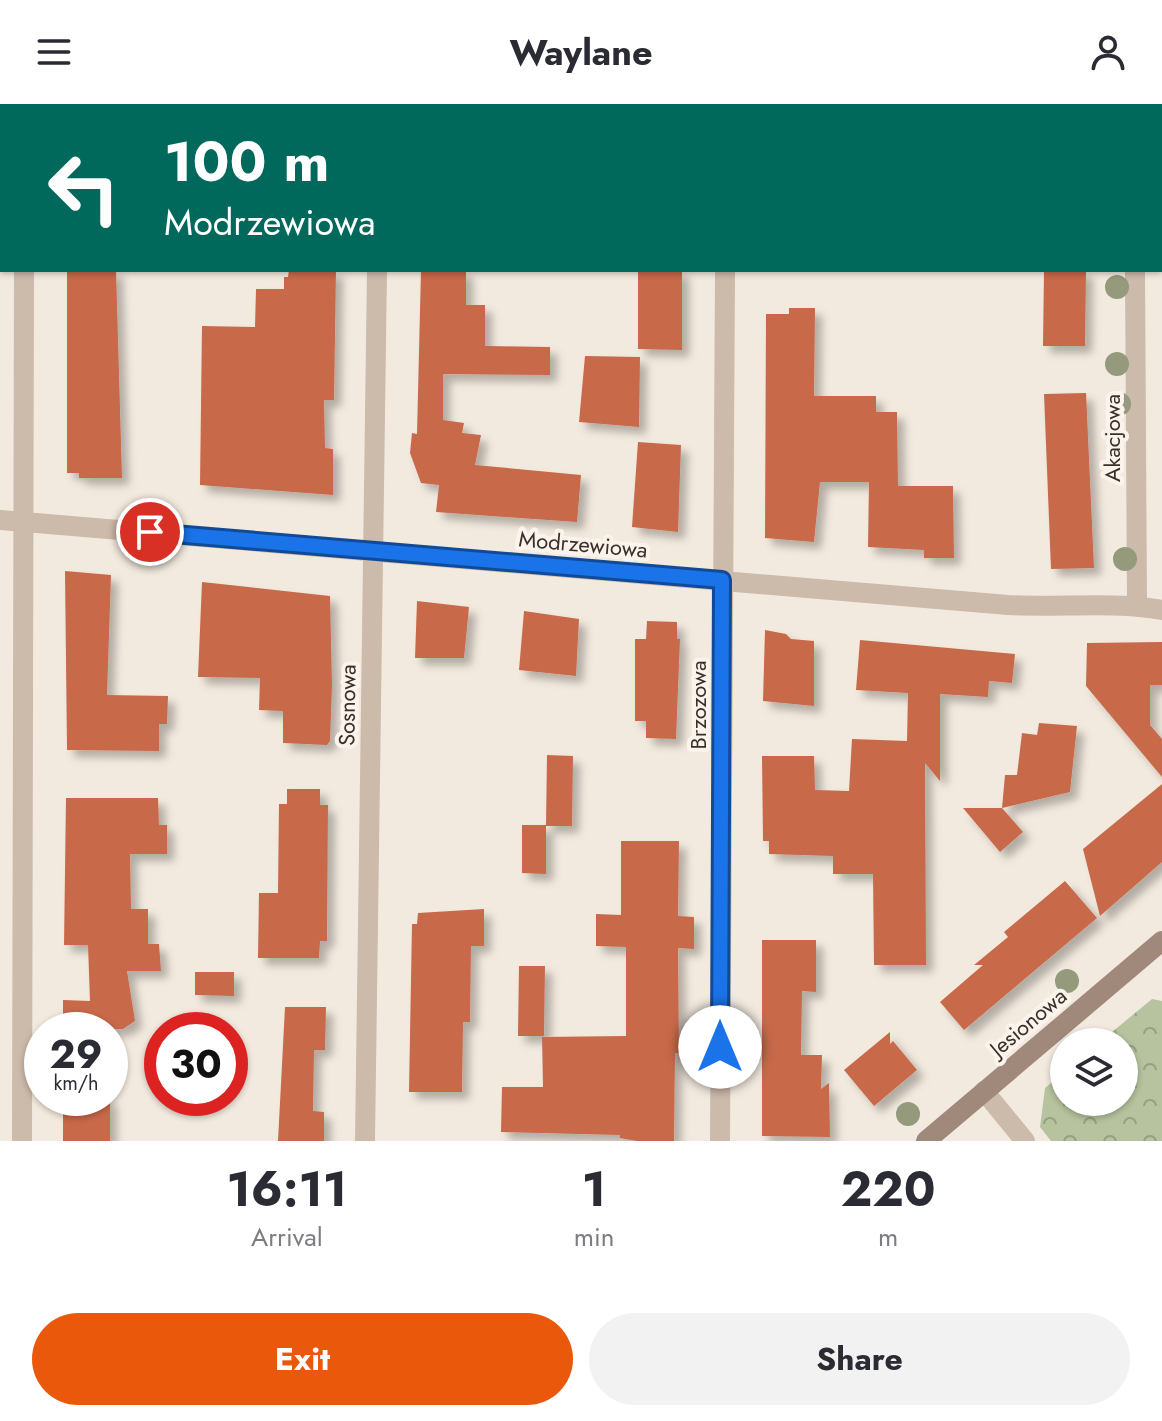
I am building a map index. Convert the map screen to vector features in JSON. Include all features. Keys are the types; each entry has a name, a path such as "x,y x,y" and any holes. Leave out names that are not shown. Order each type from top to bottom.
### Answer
{"street":[{"path":"22,1141 24,272"},
{"name":"Sosnowa","path":"365,1141 377,272"},
{"name":"Brzozowa","path":"720,1141 725,272"},
{"name":"Akacjowa","path":"1135,272 1137,606"},
{"name":"Modrzewiowa","path":"0,520 1056,608 1137,606 1162,610"},
{"name":"Jesionowa","path":"926,1141 1159,949"},
{"path":"984,1091 1025,1141"}],"green space":[{"path":"1152,999 1162,1001 1162,1141 1051,1141 1040,1127 1045,1088 1050,1084 1050,1116 1138,1116 1138,1028 1117,1028"}],"building":[{"path":"67,272 116,272 122,478 79,478 79,473 67,473"},
{"path":"289,272 336,272 334,400 324,400 325,448 333,449 333,495 200,485 202,326 255,327 256,289 284,289 284,277 288,277"},
{"path":"421,272 466,272 466,305 485,305 485,346 550,347 550,375 443,374 443,420 464,423 462,433 481,435 475,465 581,475 577,522 436,512 439,485 421,483 410,453 412,433 417,434"},
{"path":"638,272 682,272 682,350 638,349"},
{"path":"1044,272 1086,272 1085,346 1043,346"},
{"path":"789,308 815,308 814,396 876,396 876,412 897,412 898,486 953,486 954,558 924,558 924,550 868,547 869,482 820,482 814,542 765,538 766,314 789,314"},
{"path":"585,356 640,357 639,427 579,422"},
{"path":"1086,393 1094,568 1051,569 1044,394"},
{"path":"638,442 681,445 678,532 632,527"},
{"path":"65,571 111,575 107,695 168,696 167,724 159,724 159,751 67,750"},
{"path":"202,582 330,596 332,685 330,741 327,745 283,743 283,711 259,710 260,678 198,677"},
{"path":"417,601 469,607 464,658 415,658"},
{"path":"524,611 579,619 576,676 519,670"},
{"path":"647,621 677,622 677,639 680,639 676,739 646,738 646,721 635,721 635,639 646,639"},
{"path":"765,630 786,634 791,639 814,641 814,706 763,701"},
{"path":"860,640 1015,654 1012,683 989,681 988,697 940,694 940,781 925,763 926,965 874,965 873,874 833,874 833,856 769,854 769,841 763,841 762,756 814,756 815,790 849,791 852,739 907,741 908,693 856,690"},
{"path":"1162,642 1162,685 1150,685 1150,725 1162,739 1162,777 1086,686 1087,643"},
{"path":"1039,723 1077,726 1070,792 1002,808 1005,775 1017,775 1022,733 1037,735"},
{"path":"547,755 573,756 572,826 546,826 546,874 522,873 522,825 546,825"},
{"path":"1162,784 1162,862 1100,916 1083,849"},
{"path":"287,789 320,789 320,805 328,805 327,941 320,941 319,958 258,958 259,893 278,893 279,804 287,804"},
{"path":"66,798 158,798 159,825 167,825 167,854 130,854 131,909 148,909 148,944 159,944 161,971 127,971 135,1021 128,1026 128,1012 63,1012 63,1000 90,1001 88,945 64,945"},
{"path":"963,808 1002,808 1023,832 1000,852"},
{"path":"621,841 679,841 678,916 694,917 694,949 678,948 679,1053 675,1053 674,1141 637,1141 620,1138 620,1135 501,1132 502,1087 543,1087 542,1037 626,1036 626,947 596,946 596,914 621,915"},
{"path":"1065,881 1097,918 964,1030 940,1002 983,965 974,965 1008,937 1004,932"},
{"path":"484,909 484,946 471,946 470,1022 463,1022 462,1092 409,1092 412,924 417,924 418,913"},
{"path":"762,940 816,940 816,992 802,991 801,1055 822,1055 821,1089 829,1083 830,1137 762,1136"},
{"path":"519,966 545,966 544,1036 518,1036"},
{"path":"195,972 234,972 234,996 195,995"},
{"path":"285,1007 326,1007 325,1050 314,1050 313,1111 324,1112 324,1141 278,1141"},
{"path":"890,1032 890,1044 893,1041 917,1070 874,1106 844,1070"},
{"path":"63,1116 110,1116 110,1141 63,1141"}],"route":[{"path":"150,532 722,580 720,1047"}]}
